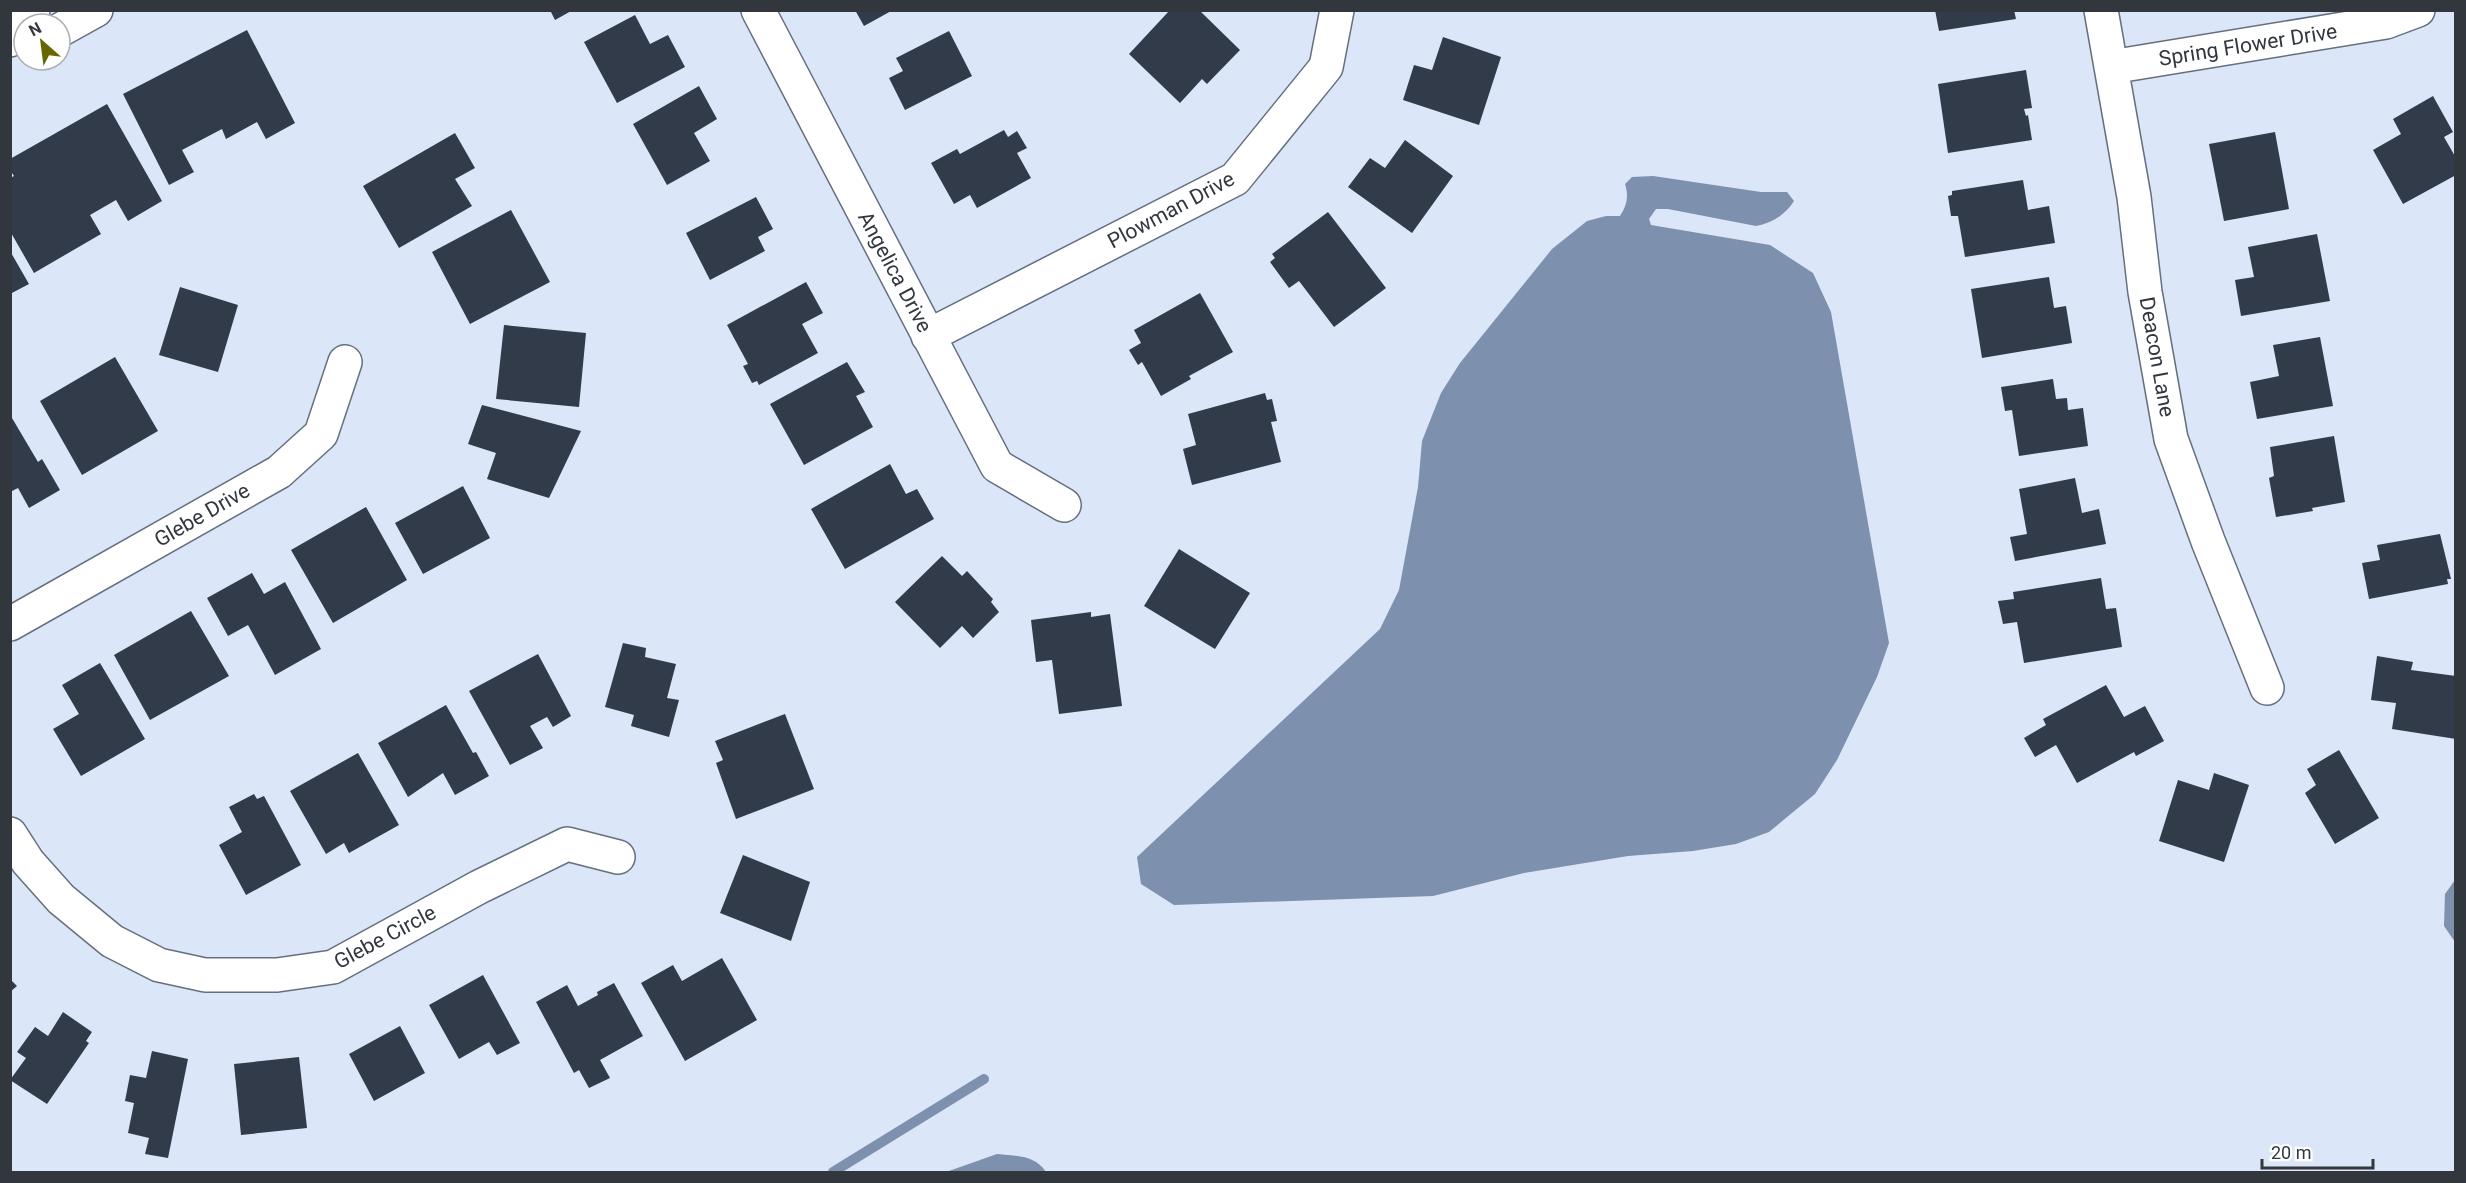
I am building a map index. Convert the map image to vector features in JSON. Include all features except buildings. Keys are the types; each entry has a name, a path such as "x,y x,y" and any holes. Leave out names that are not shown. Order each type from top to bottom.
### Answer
{"street":[{"path":"10,40 33,10"},
{"path":"72,23 96,10"},
{"name":"Angelica Drive","path":"758,10 997,466 1064,505"},
{"name":"Plowman Drive","path":"928,336 1235,179 1326,67 1337,10"},
{"name":"Deacon Lane","path":"2101,10 2134,197 2145,292 2171,439 2208,541 2267,688"},
{"name":"Spring Flower Drive","path":"2111,67 2386,22 2418,10"},
{"name":"Glebe Drive","path":"10,624 279,472 321,434 345,362"},
{"name":"Glebe Circle","path":"10,834 28,862 61,899 112,941 159,966 205,975 277,975 333,967 479,888 567,844 618,857"}],"water":[{"path":"1653,176 1761,192 1787,192 1794,201 1787,210 1773,220 1756,226 1668,209 1656,209 1649,219 1651,225 1770,245 1813,273 1831,312 1889,643 1877,677 1837,760 1815,794 1769,832 1736,844 1693,851 1628,856 1524,873 1433,896 1174,905 1141,884 1137,857 1380,629 1399,590 1418,487 1422,441 1441,393 1460,363 1552,249 1587,221 1606,216 1620,216 1627,200 1625,184 1632,177"},
{"path":"2455,880 2455,942 2444,926 2445,894"},
{"path":"997,1154 1031,1159 1042,1166 1046,1172 946,1172"}],"waterway":[{"path":"833,1172 984,1079"}]}
